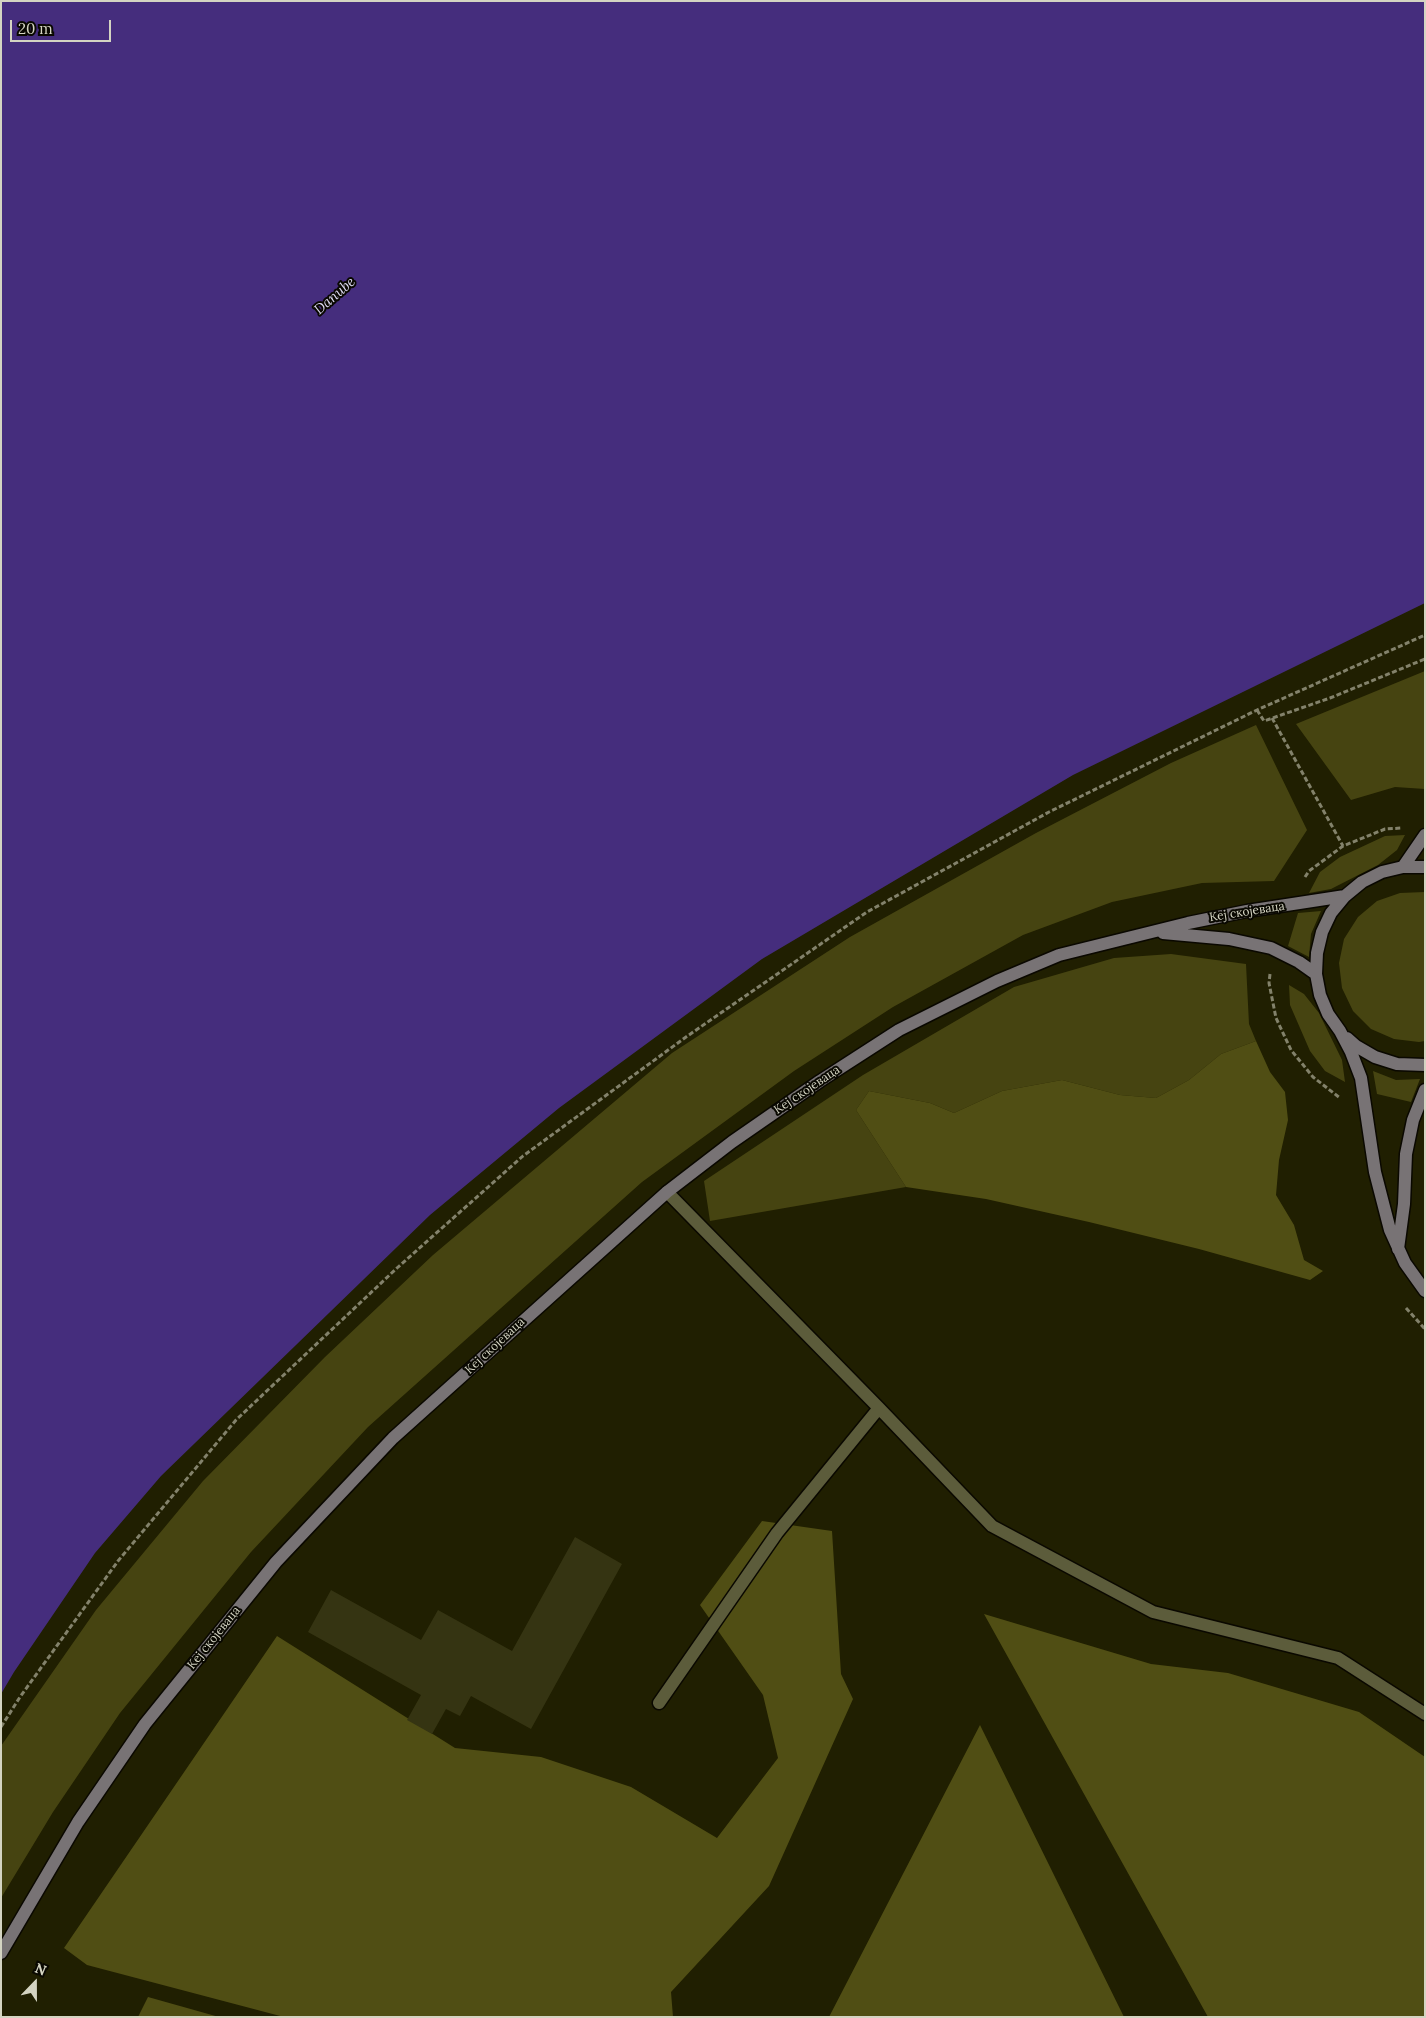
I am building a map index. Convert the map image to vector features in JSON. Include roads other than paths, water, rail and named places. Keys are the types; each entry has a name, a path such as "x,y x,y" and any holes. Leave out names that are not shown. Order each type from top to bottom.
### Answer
{"main road":[{"path":"1403,867 1425,835"},
{"path":"1425,867 1403,867 1382,872 1362,882 1345,896 1331,913 1322,932 1317,953 1316,974 1320,995 1328,1014 1340,1031 1361,1078 1375,1172 1384,1211 1398,1249 1415,1279 1425,1291"},
{"name":"Кеј скојеваца","path":"1,1952 78,1822 145,1724 276,1562 393,1438 667,1192 732,1142 820,1081 899,1030 997,981 1059,955 1151,932 1228,914 1345,896"},
{"name":"Кеј скојеваца","path":"1151,932 1229,939 1271,948 1299,962 1316,974"},
{"path":"1340,1031 1356,1046 1375,1057 1397,1064 1425,1065"},
{"path":"1398,1249 1404,1204 1406,1154 1413,1120 1425,1090"}],"lane":[{"path":"667,1192 992,1526 1153,1612 1338,1658 1425,1714"},
{"path":"659,1703 778,1533 879,1408"}],"water":[{"name":"Danube","path":"1,1 1425,1 1425,603 1073,775 762,959 559,1108 430,1215 161,1476 95,1553 1,1694"}]}
